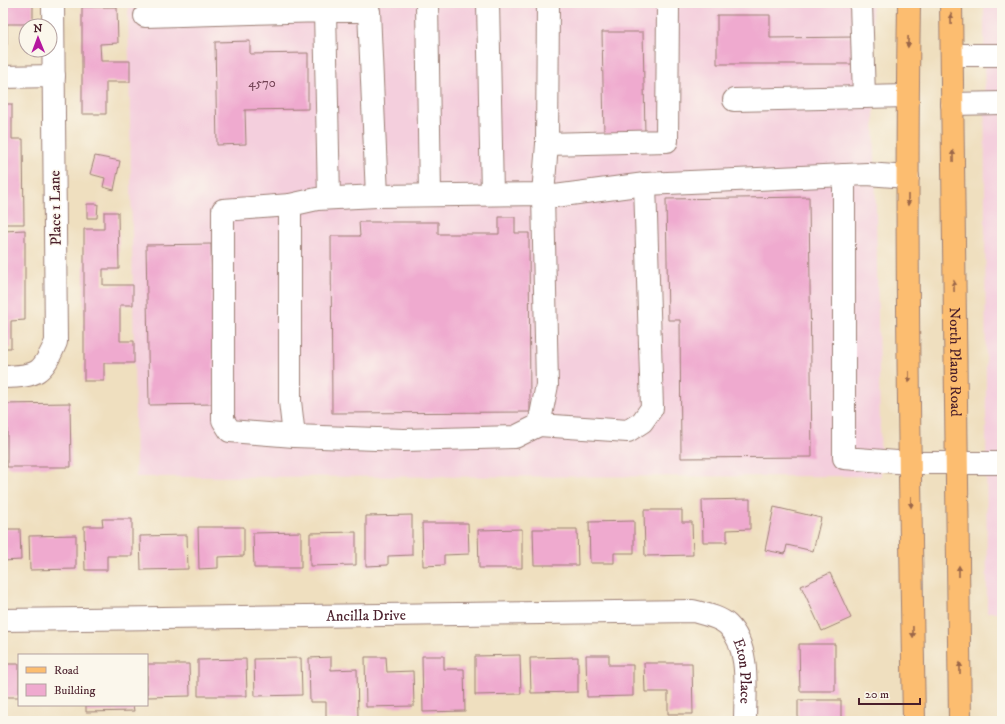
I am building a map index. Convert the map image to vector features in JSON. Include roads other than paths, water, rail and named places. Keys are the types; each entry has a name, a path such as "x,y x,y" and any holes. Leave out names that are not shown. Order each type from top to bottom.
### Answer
{"main road":[{"path":"909,3 907,96 914,721"},
{"name":"North Plano Road","path":"951,3 960,721"}],"street":[{"name":"Place 1 Lane","path":"3,377 34,374 43,368 56,342 53,3"},
{"path":"427,3 430,194"},
{"path":"488,3 492,194"},
{"path":"539,425 547,385 543,194 546,144 548,3"},
{"path":"546,144 667,141 668,3"},
{"path":"861,3 864,97"},
{"path":"145,16 232,8 369,11 377,196"},
{"path":"325,11 329,198"},
{"path":"952,55 1002,55"},
{"path":"3,77 54,76"},
{"path":"734,100 907,96"},
{"path":"952,104 1002,103"},
{"path":"645,184 652,408 642,422 628,431 539,425 515,437 404,440 230,432 223,420 223,210 290,205 329,198 430,194 543,194 555,196 645,184 867,174 908,177"},
{"path":"844,175 844,458 957,465 1002,463"},
{"path":"290,205 290,401 294,436"},
{"name":"Ancilla Drive","path":"3,620 693,611 712,616 727,624"},
{"name":"Eton Place","path":"727,624 741,649 744,677 745,721"}]}
